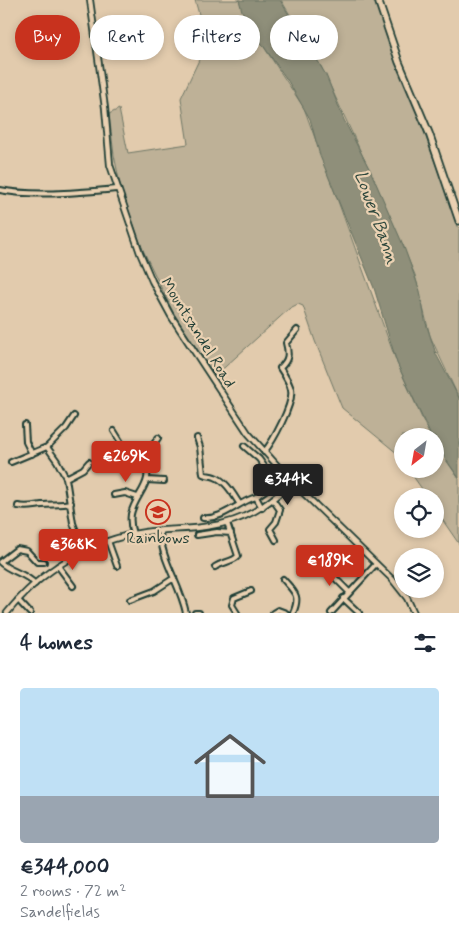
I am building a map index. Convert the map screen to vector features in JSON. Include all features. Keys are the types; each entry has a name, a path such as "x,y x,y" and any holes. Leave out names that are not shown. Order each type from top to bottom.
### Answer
{"main road":[{"path":"378,0 399,62 429,133 459,221"}],"street":[{"name":"Mountsandel Road","path":"90,0 105,108 108,155 117,189 140,253 166,307 248,433 292,482 402,591 414,613"},
{"path":"0,190 14,193 78,193 117,189"},
{"path":"264,452 275,436 291,399 291,389 280,368 286,362 289,355 286,343 297,330"},
{"path":"11,462 47,447 66,428 74,416"},
{"path":"25,425 26,442 32,454"},
{"path":"114,431 122,444 126,458 141,458 158,438"},
{"path":"197,438 200,446 203,474 216,477 231,491 238,504"},
{"path":"203,518 226,512 238,504 256,497 267,489 274,480 259,459 244,446"},
{"path":"47,447 58,461 66,478 73,524 83,551"},
{"path":"133,534 130,517 137,498 147,480 148,473 141,458"},
{"path":"66,478 83,469 89,462"},
{"path":"147,480 164,481"},
{"path":"7,613 35,584 58,566 83,551 133,534 208,527 227,522 262,508 292,482"},
{"path":"114,494 125,493 137,498"},
{"path":"256,497 262,508"},
{"path":"273,500 280,510 276,522 270,529 276,540"},
{"path":"18,506 28,508 44,504 71,503"},
{"path":"215,567 238,556 227,522"},
{"path":"160,531 164,555 182,597 186,613"},
{"path":"197,535 220,532 231,534"},
{"path":"108,541 117,566"},
{"path":"35,584 6,568 0,562 17,549 27,551 37,562 44,562"},
{"path":"331,613 376,564"},
{"path":"58,566 73,586"},
{"path":"324,568 349,592"},
{"path":"130,600 154,591 174,578"},
{"path":"283,579 298,598 298,604 293,613"},
{"path":"237,613 232,605 234,598 251,591"},
{"path":"343,598 359,613"},
{"path":"18,600 30,613"},
{"path":"273,613 278,610 286,613"}],"shaded area":[{"path":"195,0 241,0 248,15 199,15"},
{"path":"281,0 375,0 459,229 459,398 430,336 415,275 372,176 317,60 338,60 338,15 290,15"},
{"path":"260,41 270,56 270,60 272,60 304,108 397,363 426,428 394,428 394,451 342,408 303,306 298,304 290,308 215,376 173,312 143,250 121,189 114,155 109,114 119,109 128,153 188,144 181,98 199,60 260,60"},
{"path":"444,457 459,479 459,544 444,522 444,488 421,488 414,478 444,478"}],"water":[{"name":"Lower Bann","path":"239,0 280,0 289,15 270,15 270,55 260,41 260,15 244,15"},
{"name":"Lower Bann","path":"273,60 317,60 326,75 344,120 371,172 404,247 420,291 425,320 436,354 459,398 459,478 444,457 444,428 427,428 397,363 374,288 320,156 310,119"}],"place":[{"name":"Rainbows","path":"158,512"}]}
